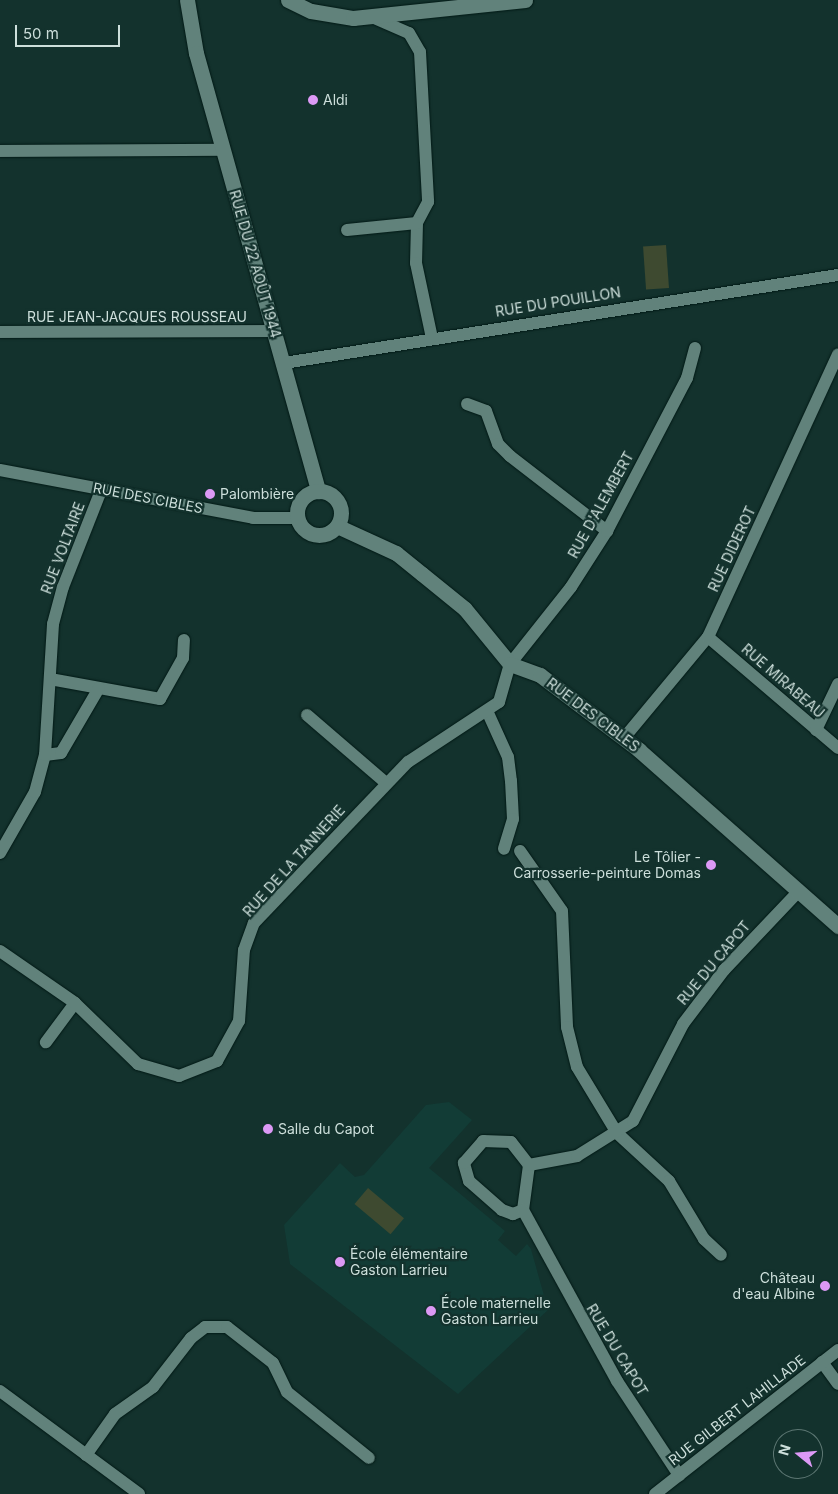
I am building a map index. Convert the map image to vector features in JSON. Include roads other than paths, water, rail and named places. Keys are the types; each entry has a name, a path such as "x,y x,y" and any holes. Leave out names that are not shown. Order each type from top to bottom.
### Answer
{"street":[{"name":"RUE DU 22 AOÛT 1944","path":"187,0 192,36 222,150 273,331 284,363 318,491"},
{"name":"RUE DU 22 AOÛT 1944","path":"192,36 198,0"},
{"path":"288,0 326,15 372,17 524,0"},
{"path":"372,17 409,33 420,52 428,202 417,223 416,264 432,338"},
{"path":"0,152 222,150"},
{"path":"348,230 417,223"},
{"name":"RUE DU POUILLON","path":"284,363 838,275"},
{"name":"RUE JEAN-JACQUES ROUSSEAU","path":"0,332 273,331"},
{"name":"RUE D'ALEMBERT","path":"510,664 570,588 607,531 687,378 695,348"},
{"name":"RUE DIDEROT","path":"624,738 708,637 838,355"},
{"path":"467,404 486,412 498,444 510,456 607,531"},
{"name":"RUE DES CIBLES","path":"0,470 253,518 297,518"},
{"name":"RUE VOLTAIRE","path":"2,846 35,792 45,755 53,624 62,586 102,488"},
{"path":"318,491 338,503 337,526 326,534 314,534 297,518 300,502 318,491"},
{"path":"337,526 396,554 422,574 465,609 510,664"},
{"name":"RUE MIRABEAU","path":"708,637 838,748"},
{"path":"50,679 160,699 183,658 184,640"},
{"name":"RUE DES CIBLES","path":"510,664 540,675 624,738 838,926"},
{"name":"RUE DE LA TANNERIE","path":"74,1002 138,1064 179,1076 216,1061 239,1021 244,950 254,923 408,762 488,713 502,697 510,664"},
{"path":"816,730 838,684"},
{"path":"45,755 62,754 99,688"},
{"path":"488,713 508,758 511,781 513,819 504,849"},
{"path":"307,715 386,783"},
{"path":"520,851 562,911 569,1035 577,1067 617,1133 669,1181 704,1239 721,1255"},
{"name":"RUE DU CAPOT","path":"529,1165 577,1156 617,1133 633,1121 648,1097 683,1024 724,970 799,891"},
{"path":"0,952 74,1002 46,1042"},
{"path":"484,1141 511,1142 529,1165 523,1210 513,1214 502,1210 468,1181 464,1163 484,1141"},
{"name":"RUE DU CAPOT","path":"523,1210 617,1381 679,1476"},
{"path":"86,1455 115,1414 153,1387 191,1338 205,1327 220,1327 227,1328 273,1363 287,1392 369,1458"},
{"name":"RUE GILBERT LAHILLADE","path":"655,1494 838,1350"},
{"path":"822,1362 838,1384"},
{"path":"0,1391 139,1494"}],"place":[{"name":"Aldi","path":"313,100"},
{"name":"Palombière","path":"210,494"},
{"name":"Le Tôlier - Carrosserie-peinture Domas","path":"711,865"},
{"name":"Salle du Capot","path":"268,1129"},
{"name":"École élémentaire Gaston Larrieu","path":"340,1262"},
{"name":"Château d'eau Albine","path":"825,1286"},
{"name":"École maternelle Gaston Larrieu","path":"431,1311"}]}
